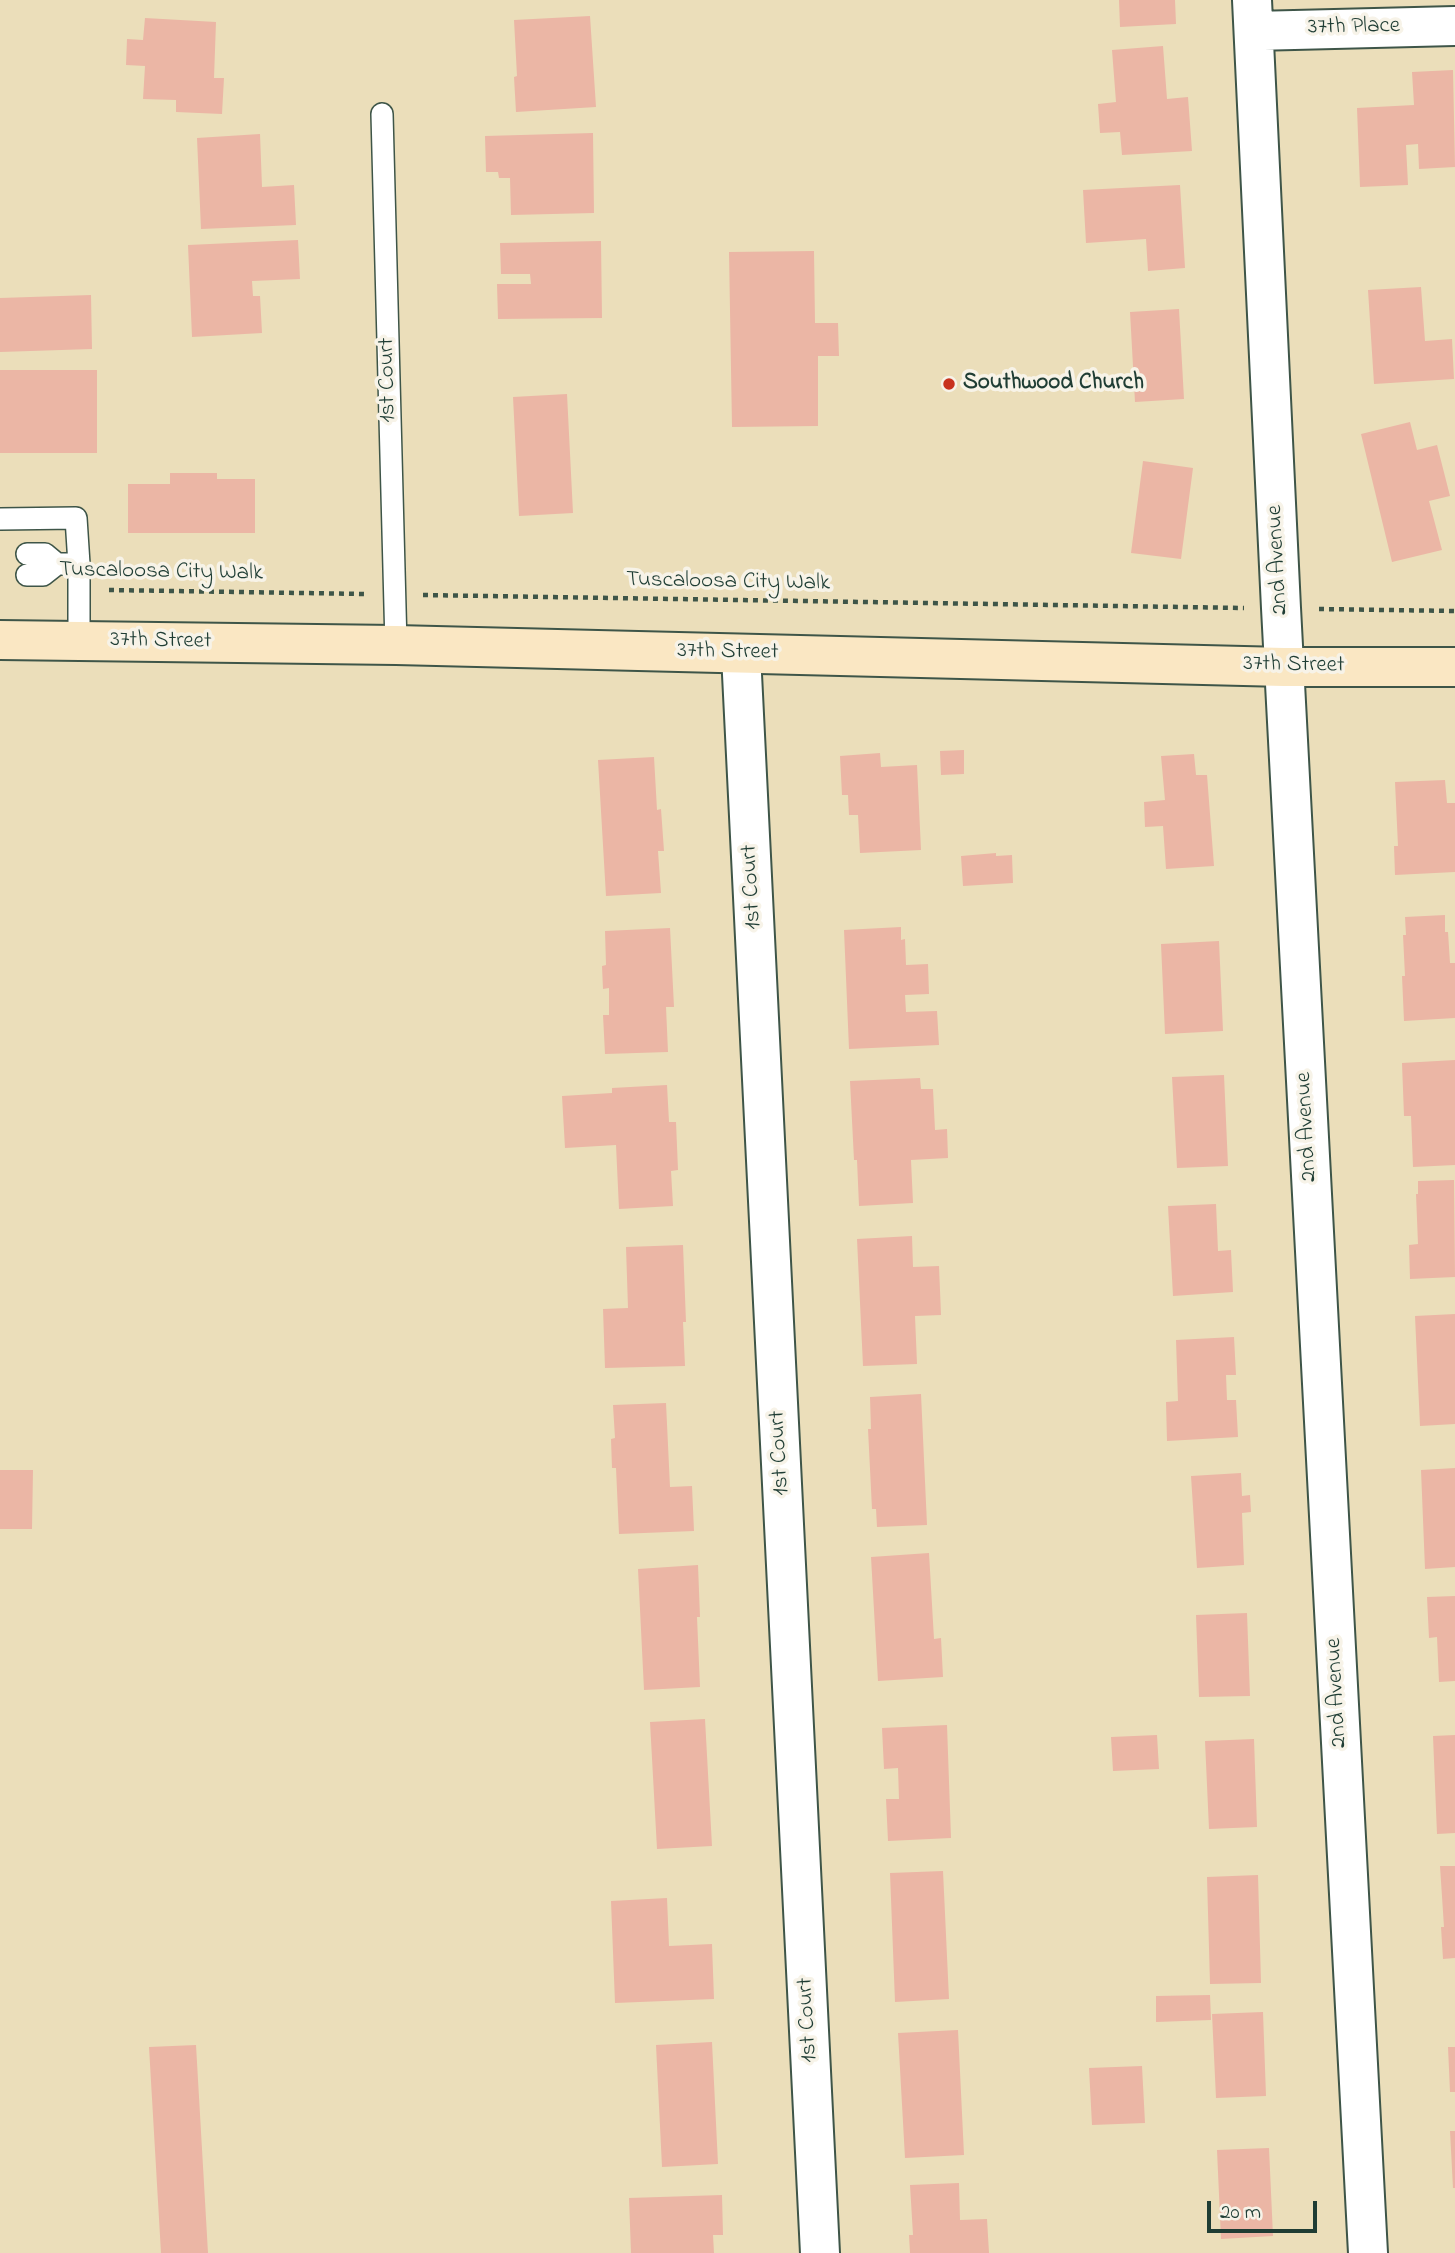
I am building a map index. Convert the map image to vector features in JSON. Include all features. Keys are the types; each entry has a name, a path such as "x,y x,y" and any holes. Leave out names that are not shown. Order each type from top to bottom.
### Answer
{"street":[{"name":"37th Place","path":"1253,15 1455,26"},
{"name":"2nd Avenue","path":"1253,15 1284,667 1368,2253"},
{"name":"37th Street","path":"0,640 396,645 1284,667 1455,667"},
{"name":"1st Court","path":"741,654 820,2253"}],"lane":[{"name":"1st Court","path":"382,114 396,645"},
{"path":"0,519 76,518 79,640"},
{"path":"27,564 46,554 57,564 79,564"}],"path":[{"name":"Tuscaloosa City Walk","path":"79,589 1455,611"}],"building":[{"path":"1119,0 1175,0 1176,24 1120,27"},
{"path":"590,16 596,107 516,112 514,20"},
{"path":"145,18 216,22 214,78 224,78 222,114 176,112 176,100 143,99 145,66 126,65 127,39 143,40"},
{"path":"1163,46 1167,99 1188,97 1192,151 1122,155 1120,132 1100,133 1098,104 1116,102 1112,50"},
{"path":"1453,70 1455,167 1419,169 1418,144 1406,145 1408,185 1360,187 1357,108 1414,105 1412,72"},
{"path":"593,133 594,213 511,215 510,178 499,178 498,172 486,172 485,136"},
{"path":"260,134 262,187 294,185 296,225 201,229 197,138"},
{"path":"1180,185 1185,268 1148,271 1146,239 1086,243 1083,190"},
{"path":"298,240 300,279 252,281 253,296 260,296 262,333 192,337 188,245"},
{"path":"601,241 602,318 498,319 497,284 531,284 530,274 501,274 500,243"},
{"path":"814,251 815,323 838,323 839,356 818,356 818,426 732,427 729,252"},
{"path":"1421,287 1425,341 1452,339 1454,379 1374,384 1368,290"},
{"path":"91,295 92,349 0,352 0,298"},
{"path":"1179,309 1184,399 1135,402 1130,312"},
{"path":"0,370 97,370 97,453 0,453"},
{"path":"567,394 573,513 519,516 513,397"},
{"path":"1410,422 1417,450 1437,445 1450,496 1429,501 1442,550 1392,562 1361,434"},
{"path":"1143,461 1193,468 1181,559 1131,553"},
{"path":"170,473 217,473 217,479 255,479 255,533 128,533 128,484 170,484"},
{"path":"964,750 964,774 941,775 940,751"},
{"path":"880,753 881,767 917,765 921,850 860,853 858,815 849,815 848,795 842,795 840,756"},
{"path":"1194,754 1196,775 1207,775 1214,866 1166,869 1163,826 1145,827 1144,802 1165,800 1161,756"},
{"path":"654,757 657,810 661,809 664,851 658,851 661,893 606,896 598,760"},
{"path":"1445,780 1447,803 1455,803 1455,872 1395,875 1394,846 1398,846 1395,782"},
{"path":"996,853 996,856 1012,855 1013,883 963,886 961,856"},
{"path":"1445,915 1450,963 1455,963 1455,1018 1404,1021 1402,976 1405,976 1405,917"},
{"path":"901,927 901,940 905,939 906,965 928,964 929,994 905,995 906,1012 937,1011 939,1045 849,1049 844,930"},
{"path":"670,928 674,1007 666,1007 668,1052 605,1054 603,1015 609,1015 609,988 603,989 602,966 606,965 605,931"},
{"path":"1219,941 1223,1031 1165,1034 1161,944"},
{"path":"1455,1060 1455,1165 1413,1167 1411,1116 1404,1116 1402,1063"},
{"path":"1224,1075 1228,1166 1177,1168 1172,1077"},
{"path":"920,1078 921,1089 933,1089 935,1130 947,1129 948,1158 911,1160 913,1203 859,1206 850,1081"},
{"path":"667,1085 669,1122 676,1122 678,1170 671,1171 673,1206 619,1209 616,1145 565,1148 562,1096 612,1093 612,1088"},
{"path":"1454,1180 1455,1277 1410,1279 1409,1245 1418,1244 1418,1181"},
{"path":"1216,1204 1218,1251 1231,1250 1233,1292 1173,1296 1168,1206"},
{"path":"912,1236 913,1267 939,1266 941,1315 915,1316 917,1364 863,1366 857,1239"},
{"path":"683,1245 685,1366 605,1368 603,1309 628,1308 626,1247"},
{"path":"1455,1314 1455,1424 1420,1426 1415,1316"},
{"path":"1234,1337 1236,1375 1226,1375 1227,1400 1236,1400 1238,1437 1167,1441 1166,1402 1178,1401 1176,1340"},
{"path":"921,1394 927,1525 877,1527 876,1509 872,1509 868,1429 871,1429 870,1397"},
{"path":"666,1403 670,1487 692,1486 694,1531 619,1534 616,1468 612,1468 611,1439 615,1438 613,1405"},
{"path":"1455,1468 1455,1567 1425,1569 1421,1470"},
{"path":"0,1470 33,1470 32,1529 0,1529"},
{"path":"1241,1473 1242,1496 1250,1495 1251,1512 1242,1513 1244,1565 1197,1568 1191,1476"},
{"path":"929,1553 934,1639 941,1638 943,1677 878,1681 871,1557"},
{"path":"698,1565 700,1687 644,1690 638,1569"},
{"path":"1455,1596 1455,1681 1439,1682 1437,1637 1429,1638 1427,1597"},
{"path":"1247,1613 1250,1696 1199,1697 1196,1615"},
{"path":"705,1719 712,1846 657,1849 650,1722"},
{"path":"947,1725 951,1838 888,1841 886,1799 899,1799 898,1768 884,1769 882,1728"},
{"path":"1157,1735 1159,1769 1113,1771 1111,1737"},
{"path":"1455,1735 1455,1833 1437,1834 1433,1736"},
{"path":"1254,1739 1257,1827 1209,1829 1205,1741"},
{"path":"1440,1866 1455,1866 1455,1958 1443,1959"},
{"path":"943,1871 949,1999 895,2002 890,1873"},
{"path":"1258,1875 1261,1983 1210,1984 1207,1877"},
{"path":"667,1898 669,1946 712,1944 714,1999 615,2003 611,1901"},
{"path":"1210,1995 1211,2020 1156,2022 1156,1996"},
{"path":"1263,2012 1266,2096 1216,2098 1212,2014"},
{"path":"958,2030 964,2155 905,2158 898,2033"},
{"path":"712,2042 718,2164 662,2167 656,2045"},
{"path":"196,2045 208,2253 161,2253 149,2047"},
{"path":"1448,2047 1455,2047 1455,2092 1450,2092"},
{"path":"1142,2066 1145,2123 1092,2125 1089,2068"},
{"path":"1450,2131 1455,2131 1455,2188 1453,2188"},
{"path":"1269,2148 1273,2236 1221,2239 1217,2150"},
{"path":"959,2183 960,2220 987,2219 989,2253 910,2253 909,2235 913,2235 910,2185"},
{"path":"722,2195 723,2235 713,2235 714,2253 631,2253 629,2198"}],"place":[{"name":"Southwood Church","path":"949,384"}]}
